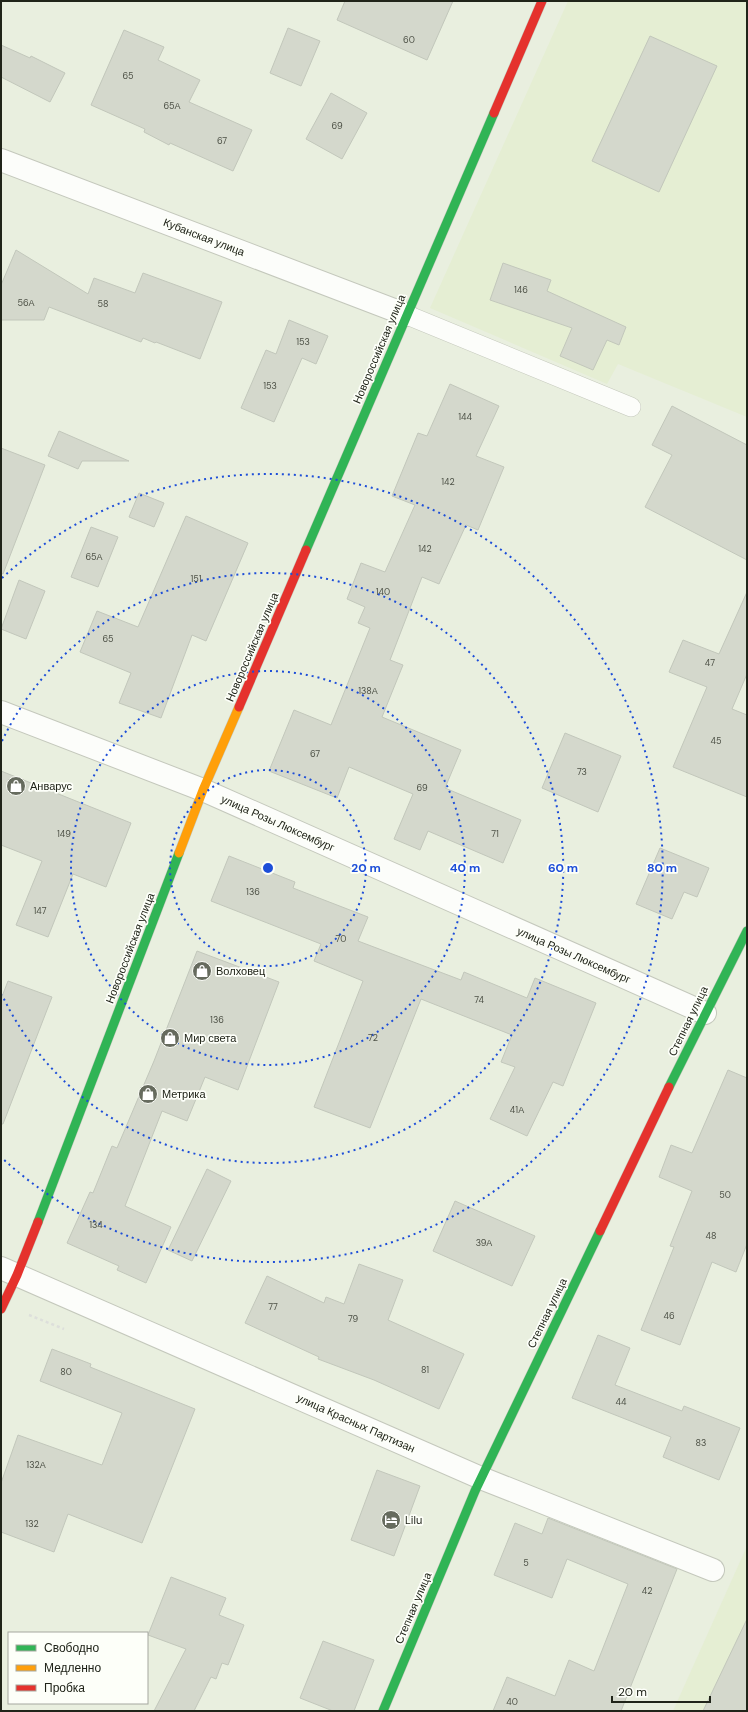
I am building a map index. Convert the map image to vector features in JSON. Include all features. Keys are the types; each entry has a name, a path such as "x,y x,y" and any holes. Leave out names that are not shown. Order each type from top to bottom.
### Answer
{"street":[{"name":"Новороссийская улица","path":"1,1309 9,1272 203,790 542,1"},
{"name":"Кубанская улица","path":"1,160 407,315"},
{"name":"улица Розы Люксембург","path":"1,712 203,790 705,1013"},
{"name":"Степная улица","path":"383,1711 481,1478 705,1013 747,931"},
{"name":"улица Красных Партизан","path":"9,1272 481,1478 713,1570"}],"lane":[{"path":"407,315 631,407"}],"shaded area":[{"path":"568,1 747,1 747,417 618,364 607,384 430,308"},
{"path":"747,1546 747,1711 673,1711"}],"building":[{"path":"345,1 453,1 427,60 337,20"},
{"path":"288,28 320,41 301,86 270,73"},
{"path":"124,30 164,47 158,60 200,80 189,102 252,130 233,171 170,143 169,145 144,132 145,129 91,105"},
{"path":"650,36 717,66 659,192 592,161"},
{"path":"1,45 30,58 31,56 65,73 50,102 1,77"},
{"path":"331,93 367,113 342,159 306,139"},
{"path":"16,250 88,294 94,278 135,293 143,273 222,302 200,359 143,338 141,342 49,307 44,320 1,320 1,285"},
{"path":"503,263 551,280 547,291 626,327 619,345 607,340 593,370 560,356 572,328 490,300"},
{"path":"289,320 328,336 316,364 302,358 274,422 241,408 266,350 276,354"},
{"path":"450,384 499,406 476,456 504,467 478,530 466,525 439,584 422,577 390,660 403,665 382,717 461,750 445,788 521,820 503,863 428,831 420,850 394,839 413,794 349,767 337,798 269,771 294,710 331,725 370,628 358,623 365,607 347,599 361,563 385,572 415,505 392,496 418,433 427,436"},
{"path":"672,406 747,445 747,560 645,507 672,455 652,445"},
{"path":"59,431 129,461 82,461 78,469 48,456"},
{"path":"1,448 45,465 3,574 1,573"},
{"path":"139,493 164,503 154,527 129,517"},
{"path":"186,516 248,543 206,641 192,635 161,718 119,703 131,673 80,652 97,611 138,627"},
{"path":"91,527 118,537 98,587 71,577"},
{"path":"19,580 45,591 26,639 1,629"},
{"path":"747,592 747,674 732,709 747,715 747,797 673,767 707,687 669,672 683,640 719,654"},
{"path":"565,733 621,756 598,812 542,788"},
{"path":"1,771 131,823 106,887 73,874 48,937 16,925 42,861 1,845"},
{"path":"660,848 709,868 697,897 684,892 672,919 636,904"},
{"path":"229,856 295,882 293,888 368,917 358,941 461,980 464,972 527,998 535,978 596,1003 563,1086 553,1082 527,1136 490,1119 515,1067 501,1062 512,1035 421,999 370,1128 314,1107 363,981 314,961 321,944 211,901"},
{"path":"197,951 279,982 238,1090 205,1077 187,1121 162,1111 125,1206 171,1227 146,1283 117,1270 119,1266 67,1243 90,1192 93,1193 112,1146 117,1148 154,1061"},
{"path":"8,981 52,997 3,1124 1,1124 1,999"},
{"path":"728,1070 747,1078 747,1244 736,1272 712,1262 680,1345 641,1330 674,1247 670,1246 692,1191 659,1177 671,1145 692,1153"},
{"path":"207,1169 231,1181 192,1261 168,1250"},
{"path":"455,1201 535,1236 512,1286 433,1251"},
{"path":"359,1264 403,1280 388,1320 464,1354 439,1409 374,1380 318,1359 319,1357 245,1323 267,1276 324,1303 326,1297 344,1304"},
{"path":"598,1335 630,1348 615,1385 682,1411 684,1406 740,1428 719,1480 663,1457 671,1437 572,1398"},
{"path":"52,1349 91,1364 90,1367 195,1409 142,1543 68,1514 54,1552 1,1532 1,1483 18,1435 102,1465 122,1413 40,1381"},
{"path":"377,1470 420,1486 394,1556 351,1540"},
{"path":"548,1518 677,1569 621,1711 493,1711 507,1677 555,1696 569,1660 594,1671 628,1584 567,1559 552,1598 494,1575 515,1523 542,1534"},
{"path":"171,1577 226,1598 219,1615 244,1625 228,1665 222,1663 216,1679 211,1677 194,1711 154,1711 186,1649 148,1635"},
{"path":"747,1619 747,1711 703,1711"},
{"path":"323,1641 374,1660 354,1711 333,1711 300,1698"}],"traffic: fast":[{"path":"306,550 494,113"},
{"path":"38,1222 179,853"},
{"path":"669,1087 747,931"},
{"path":"383,1711 475,1491 600,1231"}],"traffic: slow":[{"path":"179,853 203,790 239,707"}],"traffic: jam":[{"path":"494,113 542,1"},
{"path":"239,707 306,550"},
{"path":"600,1231 669,1087"},
{"path":"1,1309 17,1275 38,1222"}],"place":[{"name":"Анварус","path":"16,786"},
{"name":"Волховец","path":"202,971"},
{"name":"Мир света","path":"170,1038"},
{"name":"Метрика","path":"148,1094"},
{"name":"Lilu","path":"391,1520"}]}
